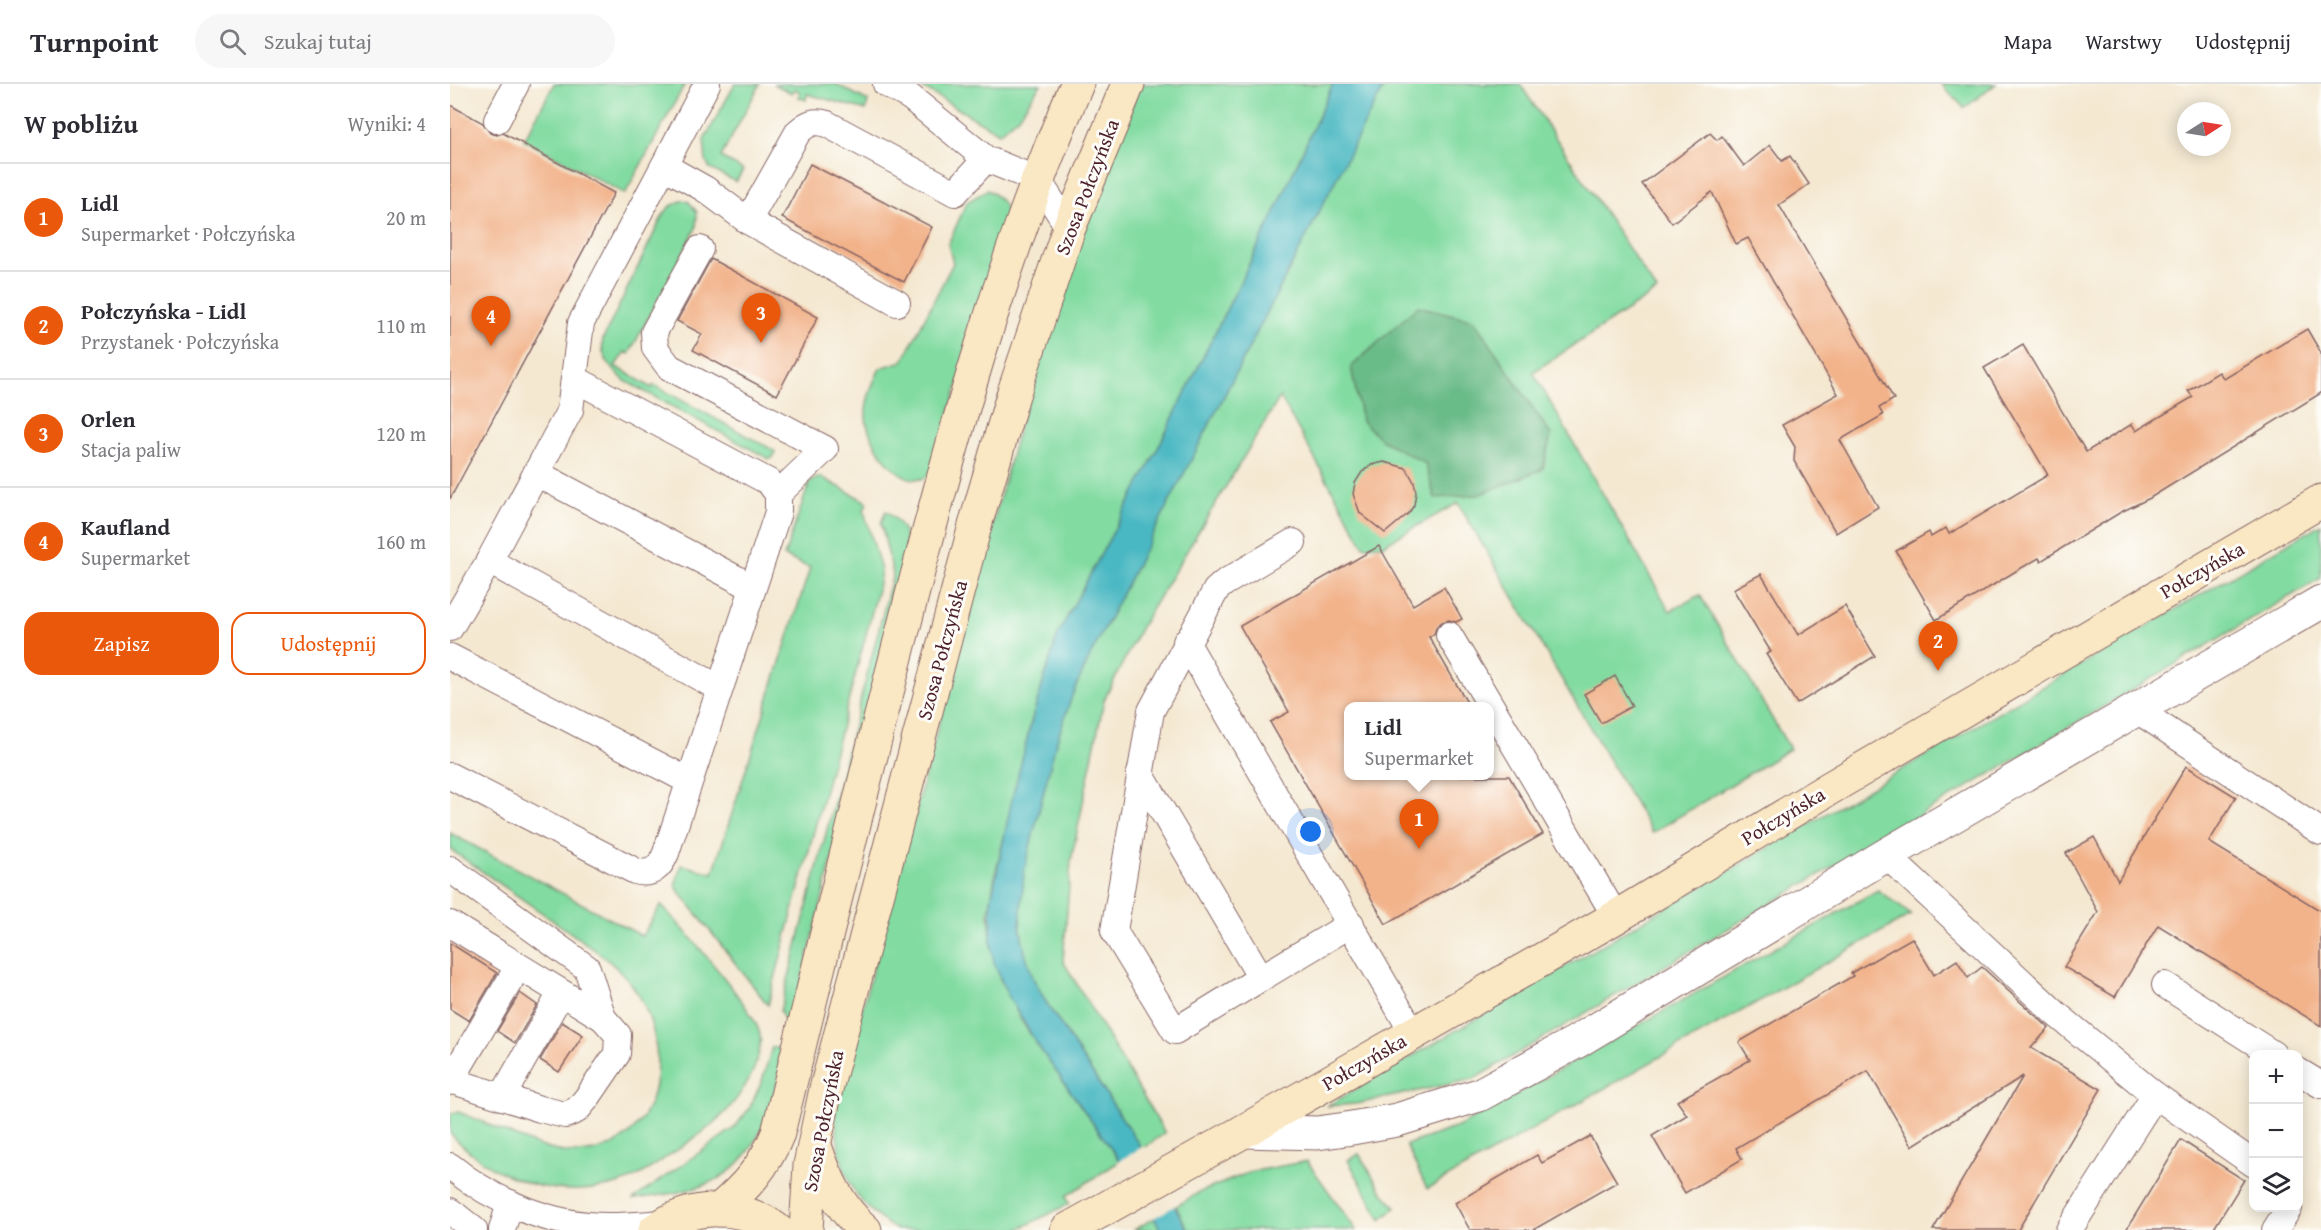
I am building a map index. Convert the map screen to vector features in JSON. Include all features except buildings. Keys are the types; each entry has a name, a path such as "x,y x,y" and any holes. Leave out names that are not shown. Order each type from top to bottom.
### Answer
{"main road":[{"name":"Szosa Połczyńska","path":"719,1209 754,1179 772,1149 778,1133 831,912 933,514 1010,259 1038,180 1077,84"},
{"name":"Szosa Połczyńska","path":"806,1230 810,1165 832,1063 976,522 1031,339 1069,228 1128,84"},
{"name":"Połczyńska","path":"1066,1230 1244,1131 1616,917 1830,788 2321,501"},
{"path":"814,1145 836,1196 847,1212 865,1230"},
{"path":"660,1226 692,1212 719,1209 747,1214 777,1230"}],"street":[{"name":"Połczyńska","path":"1244,1131 1317,1133 1346,1129 1396,1120 1479,1095 1576,1042 1886,855 2321,602"}],"lane":[{"path":"496,120 516,84"},
{"path":"450,628 489,561 570,410 581,322 707,84"},
{"path":"886,84 910,97 986,159 1038,180 1069,228"},
{"path":"748,221 798,132 807,124 817,121 827,124 955,193 986,159"},
{"path":"664,166 705,189 748,221 897,303"},
{"path":"699,249 654,332 655,348 669,367 825,449 778,494"},
{"path":"450,776 635,871 644,873 657,868 663,859 778,512 778,494 769,482 575,379"},
{"path":"536,473 752,587"},
{"path":"1293,542 1216,590 1186,642 1151,711 1114,931 1175,1031 1351,924"},
{"path":"489,561 719,688"},
{"path":"1449,635 1489,702"},
{"path":"1186,642 1413,1033"},
{"path":"450,657 689,781"},
{"path":"2137,710 2321,832"},
{"path":"1494,711 1616,917"},
{"path":"1140,773 1261,978"},
{"path":"1886,855 2055,1012 2155,1095 2249,1152"},
{"path":"450,869 587,968 603,1018"},
{"path":"450,924 603,1018 618,1035 617,1054 577,1110 569,1114 560,1115 450,1081 518,967"},
{"path":"2165,985 2267,1050"},
{"path":"502,1097 561,993"},
{"path":"2303,1074 2321,1085"},
{"path":"2069,1230 2155,1095"},
{"path":"450,1166 485,1191 510,1203 571,1223 660,1226"},
{"path":"502,1230 510,1203"},
{"path":"450,1211 474,1230"},
{"path":"2275,1230 2286,1212"}],"green space":[{"path":"554,84 685,84 625,194 524,140"},
{"path":"735,84 760,84 721,157 743,170 736,182 710,169 706,162 704,140"},
{"path":"773,84 836,84 868,101 866,110 807,94 806,100 798,97 800,92 795,89 792,93"},
{"path":"916,84 1041,84 1019,116 999,133"},
{"path":"1140,84 1333,84 1278,206 1151,462 1058,634 1032,719 995,875 989,913 991,945 1000,979 1021,1020 1038,1046 1120,1161 1066,1196 1069,1204 1017,1230 897,1230 866,1206 848,1179 842,1164 835,1109 1051,308"},
{"path":"1385,84 1520,84 1657,291 1533,372 1670,611 1700,595 1790,749 1652,833 1458,503 1383,545 1364,546 1280,397 1142,625 1104,700 1071,861 1063,961 1165,1133 1142,1149 1046,1002 1033,978 1020,926 1024,871 1055,746 1073,693"},
{"path":"1941,84 1996,84 1964,108"},
{"path":"987,190 997,196 1003,204 1009,226 929,476 918,479 907,477 887,462 872,439 866,417 868,398 880,368 903,361 953,263 948,244 967,202"},
{"path":"683,200 689,202 697,212 696,228 629,354 625,352 615,366 652,388 654,385 775,451 773,458 769,459 625,381 612,368 603,352 603,339 662,217 669,207"},
{"path":"1418,306 1474,320 1551,435 1543,469 1478,495 1435,498 1425,463 1383,441 1362,421 1351,367"},
{"path":"821,477 867,502 864,511 881,570 878,589 768,1005 675,886 681,865 713,873 810,568 784,556 810,481"},
{"path":"886,511 898,522 904,532 907,560 791,1024 784,1019 780,1011 893,574 881,523"},
{"path":"2321,524 2321,578 1474,1079 1356,1104 1327,1106"},
{"path":"450,833 642,936 661,905 746,1007 760,1035 760,1049 753,1071 737,1098 719,1119 635,1178 611,1186 580,1190 544,1187 509,1176 477,1157 450,1133 450,1114 458,1112 549,1149 577,1153 607,1147 629,1134 645,1114 654,1090 657,1063 654,1035 646,1009 624,976 607,959 450,849"},
{"path":"1878,890 1911,915 1427,1189 1406,1145 1460,1126"},
{"path":"772,1047 786,1050 775,1090 761,1130 739,1162 724,1175 696,1188 632,1200 734,1128 749,1109 762,1081"},
{"path":"1359,1154 1382,1192 1396,1207 1381,1220 1348,1160"},
{"path":"1307,1161 1356,1230 1188,1230 1176,1206 1198,1193 1250,1172"},
{"path":"1154,1218 1161,1230 1134,1230"}],"water":[{"path":"1333,84 1385,84 1073,693 1055,746 1024,871 1020,926 1033,978 1046,1002 1142,1149 1188,1230 1161,1230 1120,1161 1038,1046 1007,994 994,963 991,945 991,900 1012,799 1032,719 1058,634 1151,462 1278,206"}],"pier":[{"path":"1144,1146 1178,1204 1152,1219 1117,1162"}],"place":[{"name":"Orlen","path":"761,343"},
{"name":"Kaufland","path":"491,346"},
{"name":"Połczyńska - Lidl","path":"1938,671"},
{"name":"Lidl","path":"1419,849"}]}
